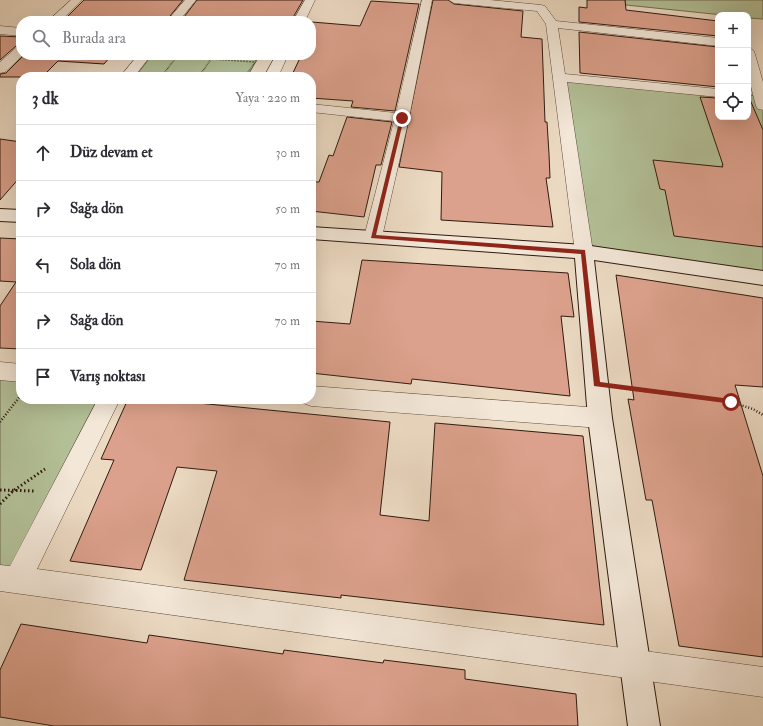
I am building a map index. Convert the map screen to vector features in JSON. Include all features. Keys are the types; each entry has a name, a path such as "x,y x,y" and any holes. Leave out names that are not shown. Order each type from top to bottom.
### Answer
{"main road":[{"path":"316,233 584,252 763,278"},
{"path":"584,252 600,418 644,726"}],"street":[{"path":"59,16 77,0"},
{"path":"177,16 191,0"},
{"path":"302,16 310,0"},
{"path":"373,237 402,118 427,0"},
{"path":"454,0 541,8 552,24 584,252"},
{"path":"552,24 715,42"},
{"path":"0,30 16,32"},
{"path":"751,46 763,48"},
{"path":"0,69 16,55"},
{"path":"131,72 141,60"},
{"path":"274,72 280,60"},
{"path":"751,65 758,99"},
{"path":"560,78 715,92"},
{"path":"316,109 402,118"},
{"path":"0,371 16,373"},
{"path":"316,396 600,418"},
{"path":"106,404 63,491 9,579 763,682"}],"path":[{"path":"165,72 174,60"},
{"path":"202,72 210,60"},
{"path":"225,60 254,62 248,72"},
{"path":"597,384 731,402 753,408 763,415"},
{"path":"0,422 16,401"},
{"path":"0,504 13,491 51,465"},
{"path":"0,490 63,491"}],"green space":[{"path":"625,0 763,0 763,19 751,18 751,12 715,12 715,14 626,5"},
{"path":"148,60 257,60 250,72 139,72"},
{"path":"560,77 715,93 715,120 751,120 751,95 759,96 763,106 763,278 584,252"},
{"path":"0,371 16,373 16,404 106,404 17,581 0,578"}],"building":[{"path":"84,0 183,0 170,16 68,16"},
{"path":"197,0 303,0 294,16 185,16"},
{"path":"433,0 448,0 454,4 523,11 521,37 542,39 545,122 547,122 550,178 546,178 553,227 441,220 442,172 399,167"},
{"path":"587,0 625,0 626,10 715,21 715,36 579,22 579,7 587,8"},
{"path":"371,1 419,4 395,111 351,107 353,101 316,98 316,72 293,72 299,60 316,60 316,22 360,26"},
{"path":"579,32 715,47 715,87 580,73"},
{"path":"0,36 16,37 16,46 0,60"},
{"path":"19,60 108,60 104,64 58,61 47,72 16,72 16,77 0,77 0,74 6,73"},
{"path":"700,97 715,98 715,120 751,120 751,102 763,130 763,247 674,236 665,190 660,189 653,160 723,167"},
{"path":"347,117 392,122 381,165 376,165 364,217 316,212 316,182 319,182 329,155 333,156"},
{"path":"0,139 16,141 16,182 0,200"},
{"path":"0,238 16,239 16,282 0,281"},
{"path":"362,260 568,273 574,317 561,316 570,396 412,379 411,384 316,374 316,321 350,324"},
{"path":"616,275 763,298 763,387 735,385 763,476 763,657 679,646 652,500 646,500 628,399 634,400"},
{"path":"16,282 16,349 0,348 0,306"},
{"path":"126,404 208,404 390,422 380,515 429,521 435,423 583,436 604,625 341,595 341,598 184,580 217,471 177,467 141,570 70,561 114,460 101,459"},
{"path":"21,624 147,643 149,635 283,654 284,650 383,663 384,660 465,670 465,679 576,694 578,726 54,726 0,717 0,670"}],"route":[{"path":"402,118 373,237 584,252 597,384 731,402"}]}
